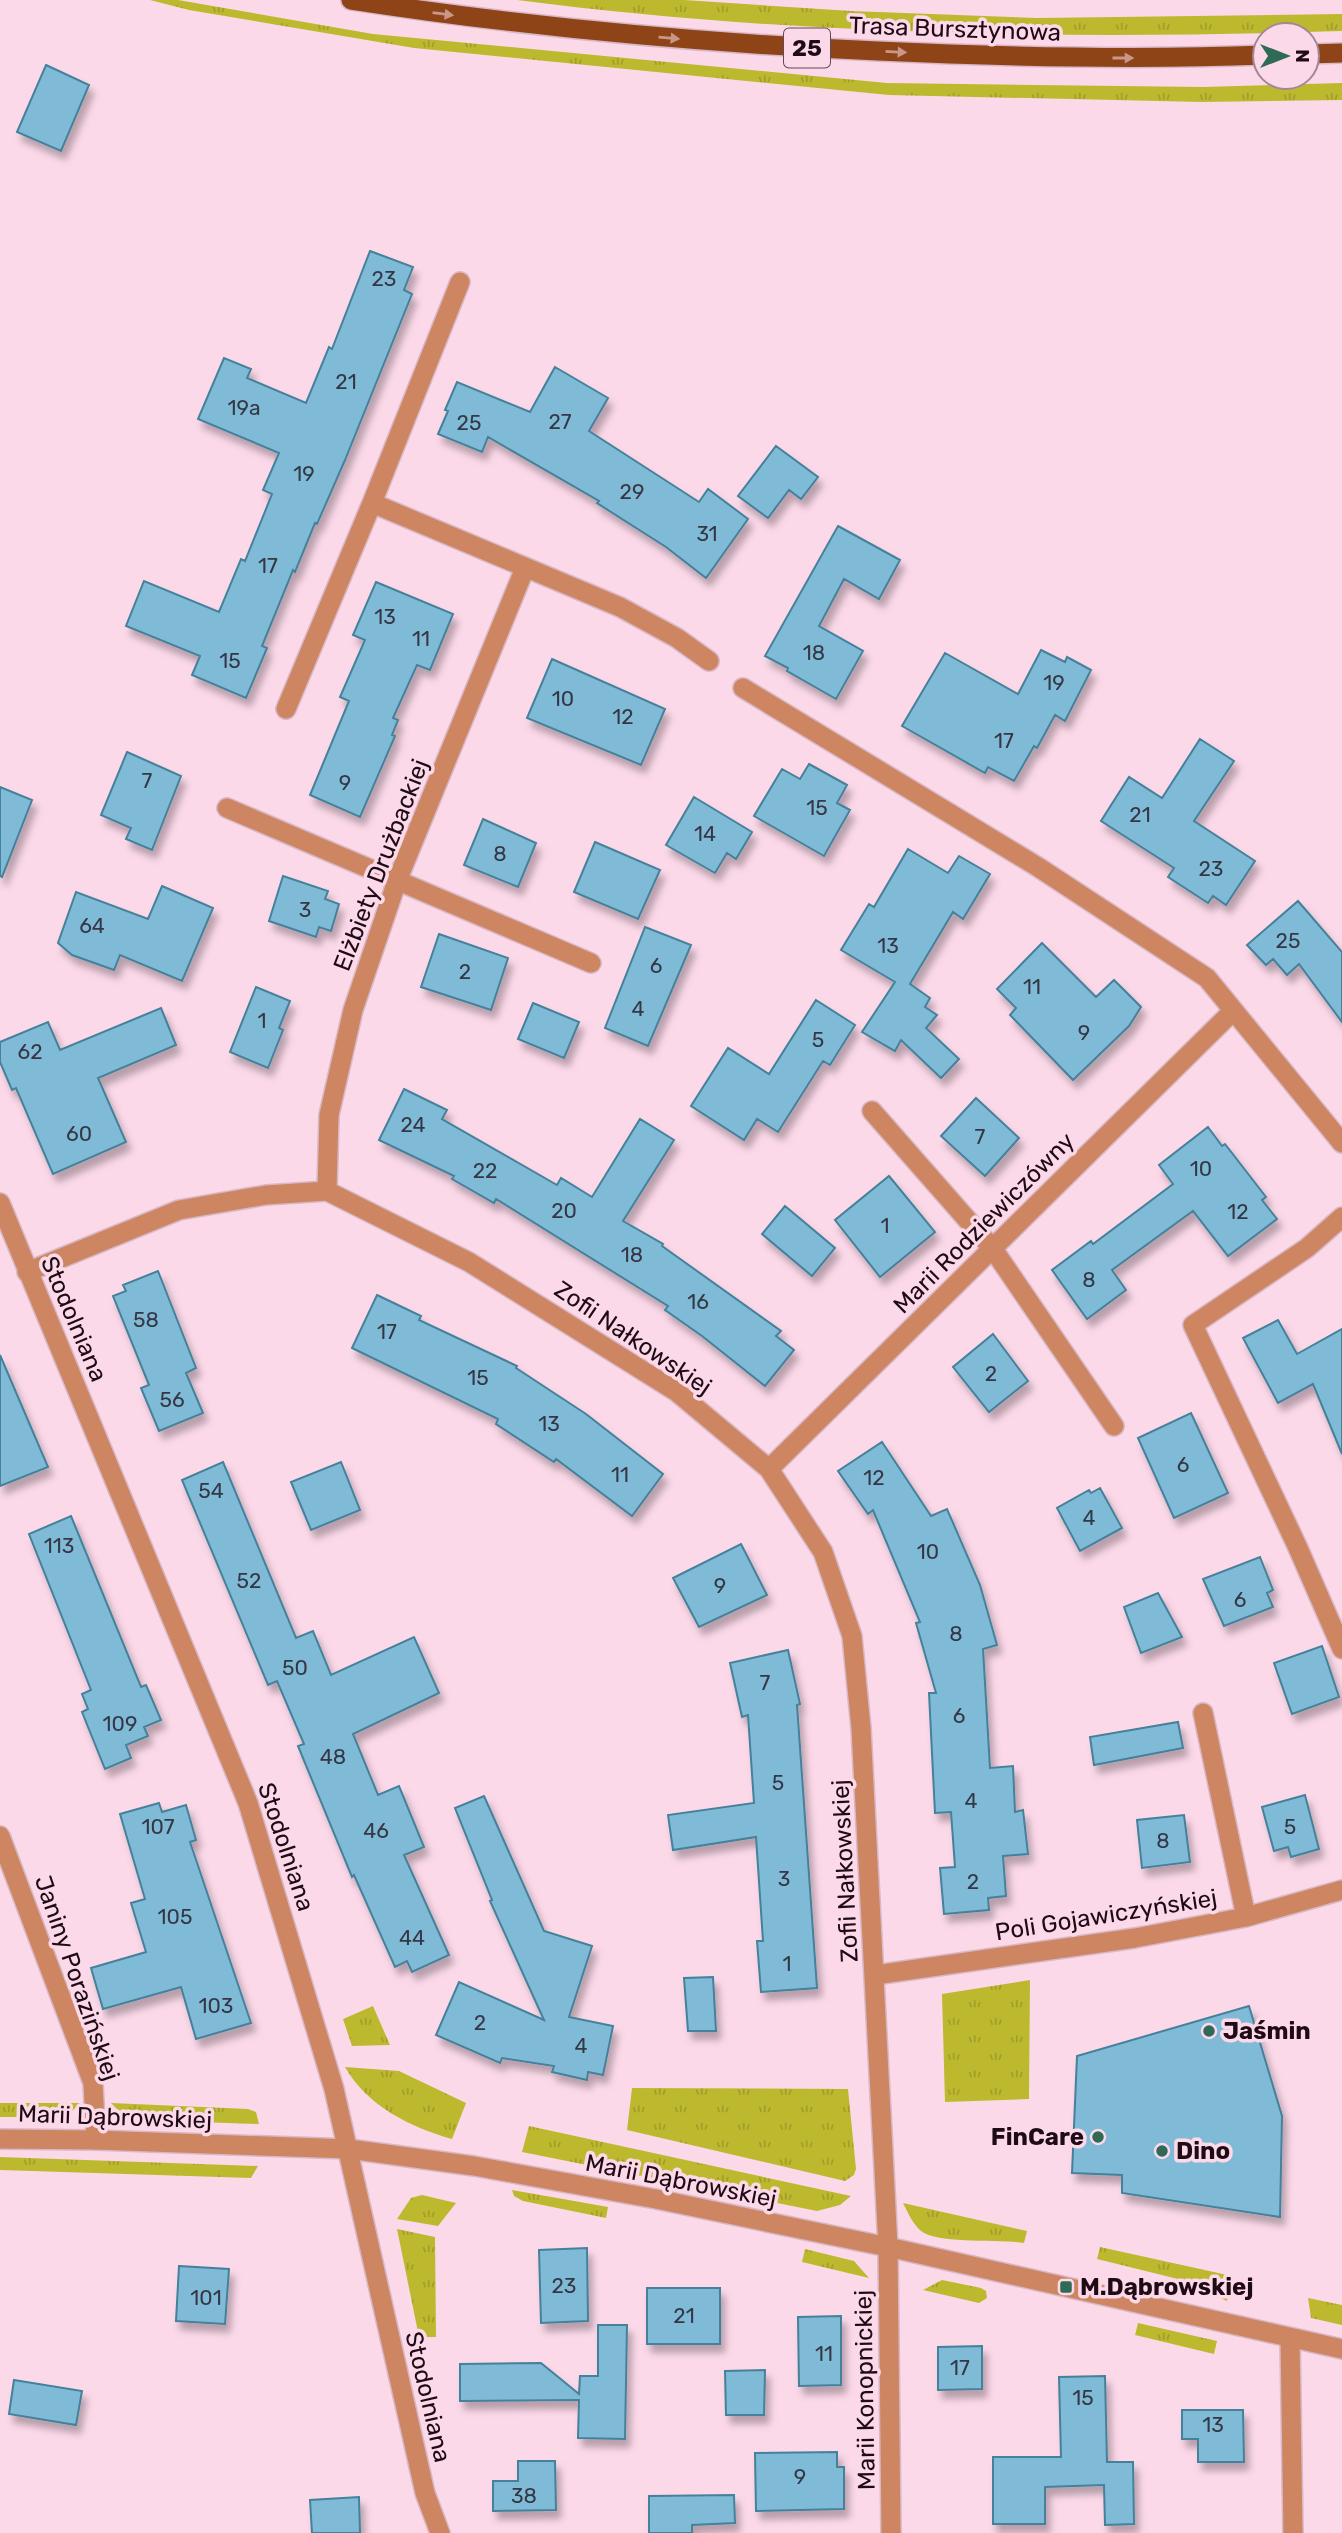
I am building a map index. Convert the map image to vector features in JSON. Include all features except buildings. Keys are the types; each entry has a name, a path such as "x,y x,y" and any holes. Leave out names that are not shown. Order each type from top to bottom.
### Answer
{"main road":[{"name":"Trasa Bursztynowa","path":"351,0 433,13 565,28 814,48 1003,57 1251,56"},
{"path":"1321,54 1342,53"}],"street":[{"path":"286,709 460,282"},
{"path":"372,503 620,607 677,638 709,661"},
{"name":"Elżbiety Drużbackiej","path":"327,1191 329,1115 353,1010 397,881 525,568"},
{"path":"743,688 1038,867 1207,978 1342,1143"},
{"path":"227,808 591,963"},
{"name":"Marii Rodziewiczówny","path":"769,1469 1233,1011"},
{"path":"872,1111 993,1249 1114,1426"},
{"path":"27,1272 179,1210 266,1195 327,1191"},
{"name":"Zofii Nałkowskiej","path":"327,1191 468,1262 677,1391 769,1469 823,1552 852,1636 861,1728 888,2247"},
{"name":"Stodolniana","path":"0,1203 248,1802 326,2062 349,2149 425,2493 440,2533"},
{"path":"1342,1217 1307,1248 1193,1325 1298,1548 1342,1649"},
{"path":"1203,1713 1246,1917"},
{"name":"Janiny Porazińskiej","path":"0,1836 93,2083 96,2140"},
{"name":"Poli Gojawiczyńskiej","path":"875,1975 1135,1938 1246,1917 1342,1890"},
{"name":"Marii Dąbrowskiej","path":"0,2139 349,2149 487,2168 656,2199 888,2247 1342,2349"},
{"name":"Marii Konopnickiej","path":"888,2247 891,2533"},
{"path":"1290,2337 1293,2533"}],"green space":[{"path":"150,0 178,0 373,34 887,83 1251,86 1251,91 1321,91 1321,84 1342,83 1342,100 1202,102 889,95 414,48 189,10"},
{"path":"517,0 684,0 851,11 1037,18 1342,14 1342,31 1321,32 1321,21 1251,21 1251,34 929,32 825,28 619,12"},
{"path":"1030,1980 1029,2099 945,2102 942,1994"},
{"path":"373,2006 390,2045 352,2046 343,2019"},
{"path":"345,2067 399,2071 466,2103 452,2139 405,2121 377,2104 354,2081"},
{"path":"632,2088 848,2089 856,2169 854,2175 845,2181 627,2130"},
{"path":"0,2103 80,2103 66,2117 0,2117"},
{"path":"111,2103 248,2109 256,2112 259,2124 140,2120 121,2113"},
{"path":"529,2126 851,2196 840,2205 817,2211 522,2152"},
{"path":"0,2157 258,2166 251,2178 0,2170"},
{"path":"512,2190 608,2207 606,2218 523,2201 514,2196"},
{"path":"422,2195 456,2203 438,2226 397,2219 411,2198"},
{"path":"903,2203 1027,2231 1024,2243 929,2235 916,2225"},
{"path":"397,2229 435,2237 436,2337 419,2337"},
{"path":"1100,2247 1232,2276 1227,2301 1178,2279 1097,2259"},
{"path":"805,2249 854,2261 869,2278 802,2262"},
{"path":"942,2280 981,2288 986,2291 987,2298 979,2303 923,2290"},
{"path":"1308,2298 1342,2305 1342,2325 1311,2318"},
{"path":"1138,2323 1217,2341 1214,2354 1135,2335"}],"place":[{"name":"Jaśmin","path":"1209,2031"},
{"name":"FinCare","path":"1098,2137"},
{"name":"Dino","path":"1162,2151"},
{"name":"M.Dąbrowskiej","path":"1066,2287"}]}
